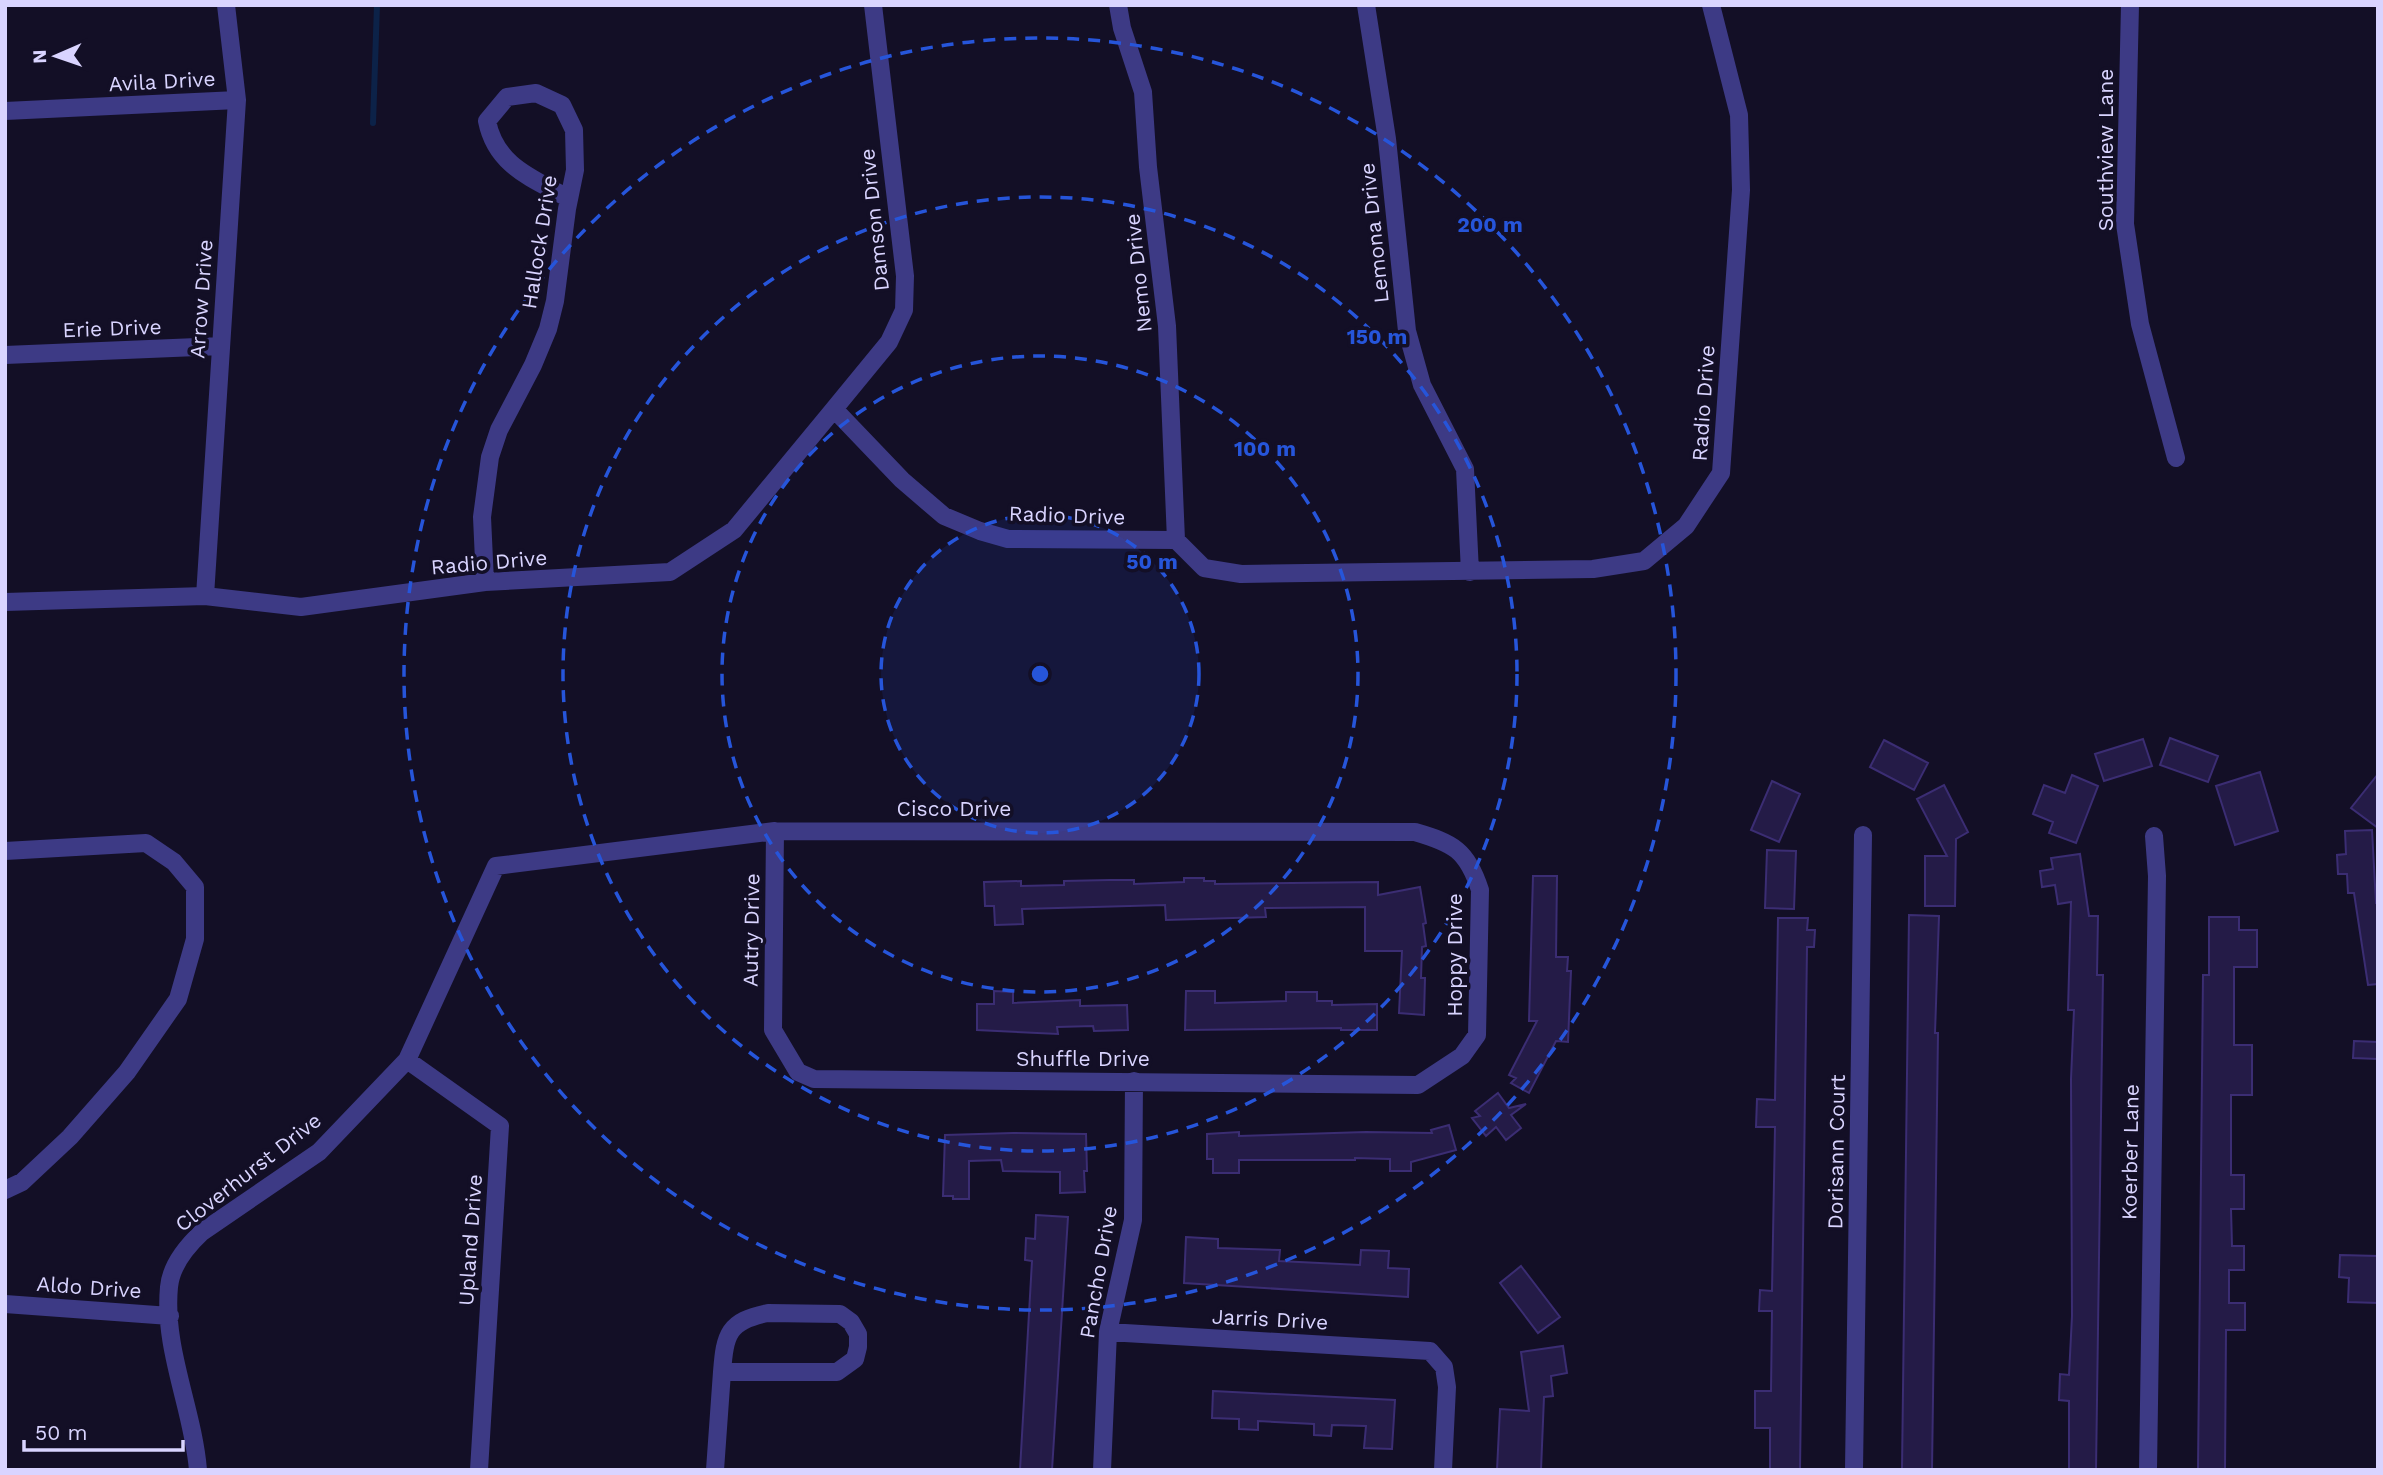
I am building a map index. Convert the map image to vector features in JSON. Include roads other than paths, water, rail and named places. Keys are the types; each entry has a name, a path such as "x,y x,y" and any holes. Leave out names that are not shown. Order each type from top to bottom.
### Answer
{"street":[{"name":"Arrow Drive","path":"205,596 237,100 226,5"},
{"name":"Damson Drive","path":"834,409 889,342 904,310 905,276 873,5"},
{"name":"Nemo Drive","path":"1118,5 1122,28 1143,92 1148,167 1167,326 1176,540"},
{"name":"Lemona Drive","path":"1366,5 1387,139 1407,331 1422,385 1465,468 1470,572"},
{"name":"Radio Drive","path":"5,602 205,596 301,607 485,582 670,572 734,530 834,409 902,480 944,516 1008,539 1176,540 1204,568 1241,574 1593,569 1644,561 1686,526 1721,473 1741,190 1739,115 1710,5"},
{"name":"Southview Lane","path":"2130,5 2125,224 2140,324 2176,457"},
{"name":"Hallock Drive","path":"485,582 481,540 490,457 499,430 533,365 548,329 555,301 575,170 574,130 562,105 536,93 507,97 487,121 491,140 511,166 568,198"},
{"name":"Avila Drive","path":"5,111 237,100"},
{"name":"Erie Drive","path":"5,355 221,346"},
{"name":"Cisco Drive","path":"496,866 775,831 1415,832"},
{"name":"Autry Drive","path":"773,1030 775,831"},
{"name":"Hoppy Drive","path":"1415,832 1443,840 1462,855 1474,872 1480,890 1477,1035 1462,1056 1418,1085"},
{"name":"Dorisann Court","path":"1854,1470 1863,835"},
{"name":"Koerber Lane","path":"2148,1470 2157,876 2154,836"},
{"path":"5,851 146,843 174,862 194,887 195,939 178,999 127,1072 71,1137 22,1182 5,1190"},
{"name":"Cloverhurst Drive","path":"198,1470 176,1363 170,1316 169,1285 178,1259 188,1244 202,1232 319,1152 407,1060 496,866"},
{"name":"Shuffle Drive","path":"773,1030 798,1072 814,1079 1418,1085"},
{"name":"Upland Drive","path":"407,1060 500,1126 479,1470"},
{"name":"Pancho Drive","path":"1102,1470 1108,1332 1133,1220 1134,1081"},
{"name":"Aldo Drive","path":"5,1304 170,1316"},
{"path":"715,1470 722,1372 724,1344 730,1329 738,1322 768,1312 840,1314 858,1334 859,1347 855,1359 837,1372 722,1372"},
{"name":"Jarris Drive","path":"1108,1332 1430,1351 1444,1367 1447,1387 1443,1470"}],"waterway":[{"path":"373,123 377,5"}]}
